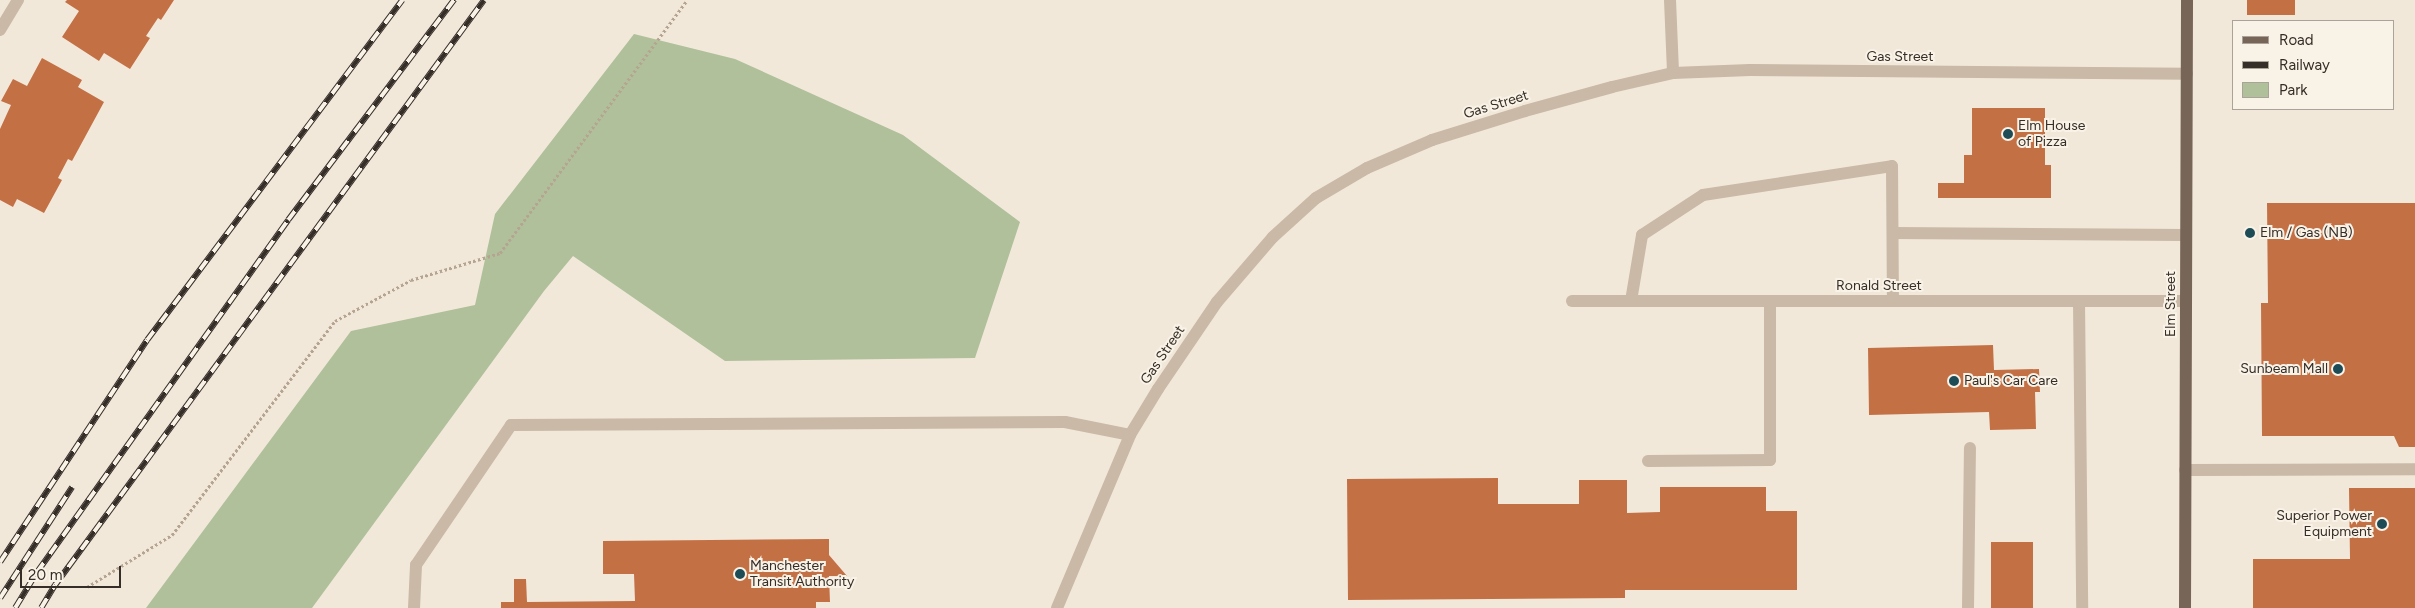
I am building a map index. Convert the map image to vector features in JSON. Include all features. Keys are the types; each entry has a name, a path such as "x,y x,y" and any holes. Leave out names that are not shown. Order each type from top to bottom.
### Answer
{"main road":[{"name":"Elm Street","path":"2185,608 2187,0"}],"street":[{"path":"0,30 18,0"},
{"path":"1670,0 1674,73"},
{"name":"Gas Street","path":"1057,608 1130,435 1158,389 1217,302 1273,237 1316,198 1367,168 1432,140 1602,90 1674,73 1760,70 2187,74"},
{"path":"1631,301 1642,235 1703,195 1892,166 1893,301"},
{"path":"1893,232 2186,235"},
{"name":"Ronald Street","path":"1572,301 2186,301"},
{"path":"1648,461 1770,460 1770,301"},
{"path":"2078,301 2082,608"},
{"path":"414,608 416,565 512,425 1065,422 1130,435"},
{"path":"1968,608 1970,448"},
{"path":"2186,470 2415,469"}],"path":[{"path":"86,587 172,535 335,321 411,280 500,253 687,0"}],"green space":[{"path":"634,34 735,59 903,135 1020,222 975,358 725,361 573,256 544,291 312,608 146,608 351,331 475,305 495,214"}],"building":[{"path":"67,0 174,0 161,20 158,18 146,36 150,38 130,69 104,53 99,61 62,37 79,11 65,2"},
{"path":"2247,0 2295,0 2295,15 2247,15"},
{"path":"42,58 82,80 78,87 104,102 72,161 68,159 58,178 62,180 44,213 17,199 13,207 0,200 0,129 11,105 1,101 13,79 27,86"},
{"name":"Elm House of Pizza","path":"1972,108 2045,108 2045,165 2051,165 2051,198 1938,198 1938,183 1964,183 1964,155 1972,155"},
{"name":"Sunbeam Mall","path":"2267,203 2415,203 2415,447 2399,447 2394,436 2262,436 2261,303 2268,303"},
{"name":"Paul's Car Care","path":"1993,345 1994,370 2039,369 2040,392 2035,392 2036,429 1990,430 1989,412 1869,415 1868,348"},
{"path":"1498,478 1498,504 1579,504 1579,480 1627,480 1627,513 1660,512 1660,487 1766,487 1766,511 1797,511 1797,590 1625,590 1625,598 1348,600 1347,479"},
{"name":"Superior Power Equipment","path":"2349,488 2415,488 2415,608 2253,608 2253,559 2350,559"},
{"name":"Manchester Transit Authority","path":"829,539 829,555 847,576 829,576 830,602 816,602 816,608 501,608 501,602 514,602 514,579 526,579 527,602 635,601 634,574 603,574 603,541"},
{"path":"1991,542 2033,542 2033,608 1991,608"}],"railway":[{"path":"0,562 147,340 402,0"},
{"path":"15,608 37,572 288,220 454,0"},
{"path":"41,608 55,585 484,0"},
{"path":"0,598 72,487"}],"place":[{"name":"Elm House of Pizza","path":"2008,134"},
{"name":"Elm / Gas (NB)","path":"2250,233"},
{"name":"Sunbeam Mall","path":"2338,369"},
{"name":"Paul's Car Care","path":"1954,381"},
{"name":"Superior Power Equipment","path":"2382,524"},
{"name":"Manchester Transit Authority","path":"740,574"}]}
